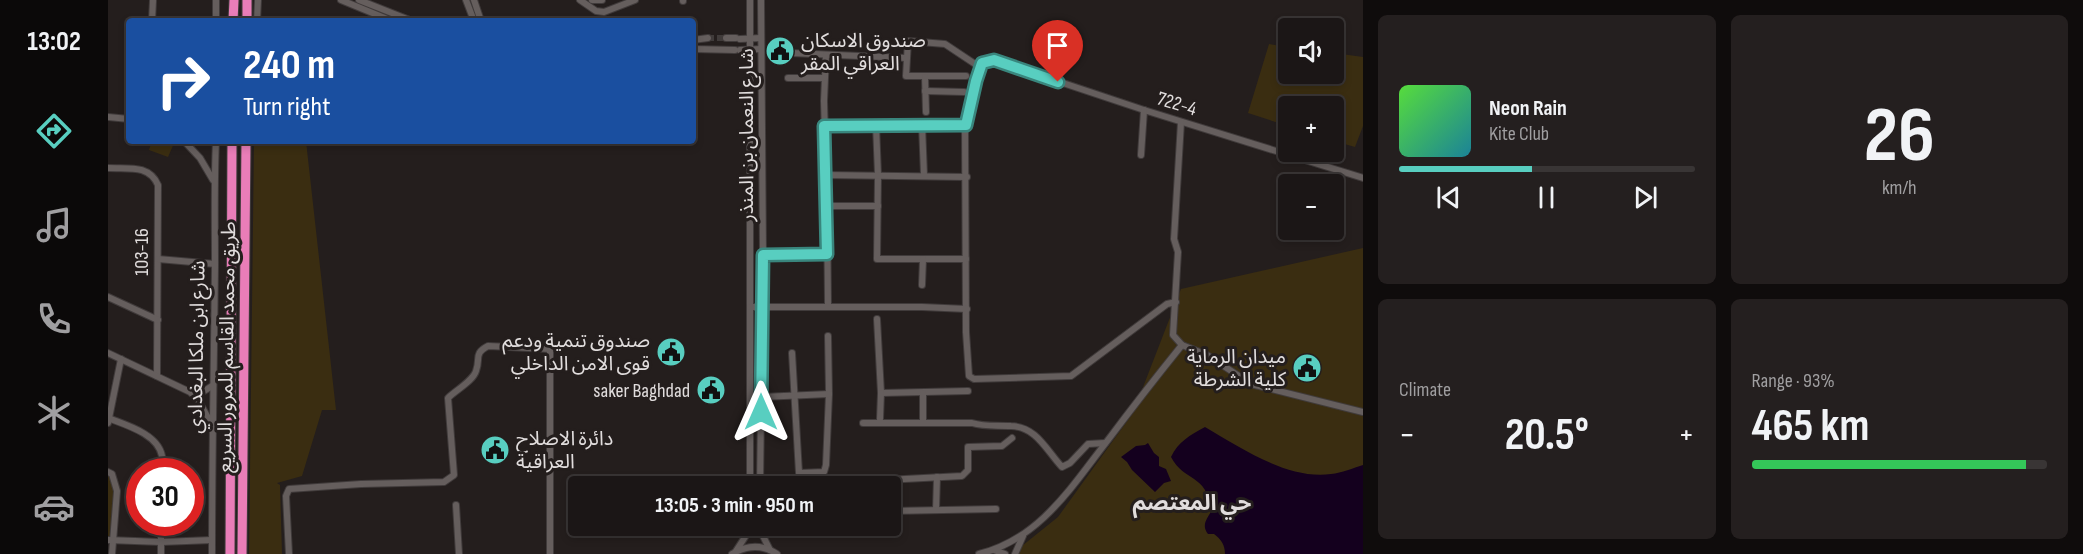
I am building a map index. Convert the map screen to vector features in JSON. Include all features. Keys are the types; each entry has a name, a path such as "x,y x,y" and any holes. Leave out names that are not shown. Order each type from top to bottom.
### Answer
{"highway":[{"path":"233,18 234,0"},
{"path":"247,0 247,18"},
{"name":"طريق محمد القاسم للمرور السريع","path":"230,554 232,144"},
{"name":"طريق محمد القاسم للمرور السريع","path":"242,554 246,144"}],"street":[{"path":"152,18 153,0"},
{"path":"216,0 216,18"},
{"path":"257,18 258,0"},
{"path":"341,0 402,18"},
{"path":"360,0 366,7 386,18"},
{"path":"465,0 473,18"},
{"path":"474,0 480,18"},
{"path":"580,0 598,12 606,12 635,0"},
{"path":"591,8 592,0 602,0"},
{"name":"شارع النعمان بن المنذر","path":"750,0 750,476"},
{"name":"شارع النعمان بن المنذر","path":"760,476 763,255 762,0"},
{"path":"696,40 708,38"},
{"path":"726,38 762,38"},
{"name":"722-4","path":"906,58 908,41 945,44 975,64 994,60 1181,122 1363,178"},
{"path":"696,49 761,50"},
{"path":"791,53 906,58 906,76 966,76"},
{"path":"826,55 824,126 828,306"},
{"path":"982,63 966,125 966,332 969,376 971,378 1071,376 1167,304 1176,303"},
{"path":"925,77 926,112"},
{"path":"788,78 824,78"},
{"path":"925,91 964,92"},
{"path":"1141,156 1144,110"},
{"path":"108,117 126,119"},
{"path":"1181,122 1174,239 1178,252 1173,335 1182,345 1207,355 1251,384 1363,412"},
{"path":"922,124 924,176"},
{"path":"876,125 877,259 966,259"},
{"path":"824,126 966,125"},
{"path":"750,139 756,144 762,140"},
{"path":"186,144 200,158 213,180"},
{"name":"شارع ابن ملكا البغدادي","path":"212,554 215,264 213,180 216,144"},
{"path":"200,158 209,158 216,153"},
{"name":"103-16","path":"108,168 144,170 155,177 158,185 157,376"},
{"path":"826,175 967,177"},
{"path":"827,206 878,206"},
{"path":"763,255 827,254"},
{"path":"158,258 215,264"},
{"path":"922,285 923,259"},
{"path":"108,297 158,320"},
{"path":"750,307 967,309"},
{"path":"877,319 880,418"},
{"path":"792,353 799,472 824,472 829,394 828,336"},
{"path":"979,554 994,550 1024,535 1048,514 1081,476 1182,345"},
{"path":"289,554 286,496 290,489 444,482 454,475 448,398 472,378 476,371 478,356 488,346 550,347 550,554"},
{"path":"108,353 190,392 198,400 212,423"},
{"path":"121,359 108,420 142,432 154,442 162,458"},
{"path":"190,392 201,393 212,386"},
{"path":"881,393 968,392"},
{"path":"923,393 923,423"},
{"path":"761,397 829,394"},
{"path":"863,423 972,423 982,426 1021,427 1031,431 1040,439 1062,467 1070,463 1088,444 1105,443"},
{"path":"750,426 761,427"},
{"path":"901,480 962,476 967,473 969,466 968,447 1002,446 1012,438"},
{"path":"108,472 112,474 117,491 110,540 112,554"},
{"path":"936,510 937,477"},
{"path":"456,505 459,554"},
{"path":"901,511 996,509"},
{"path":"1014,554 1024,535"},
{"path":"161,536 161,554"},
{"path":"733,553 745,536"},
{"path":"764,536 774,552"},
{"path":"110,540 161,542 212,540"},
{"path":"733,553 748,547 764,547 774,552"},
{"path":"994,550 1005,554"}],"shaded area":[{"path":"1269,44 1278,45 1278,84 1344,84 1344,54 1363,57 1363,126 1355,147 1344,144 1344,96 1278,96 1278,123 1248,113"},
{"path":"151,144 174,144 168,157 149,150"},
{"path":"254,144 306,144 336,410 322,410 302,476 277,483 280,485 282,554 249,554"},
{"path":"1363,248 1363,554 1012,554 1058,517 1133,413 1181,289"},
{"path":"1205,427 1265,461 1298,472 1315,475 1331,474 1363,465 1363,554 1225,554 1221,540 1214,534 1208,534 1205,528 1212,510 1205,490 1182,471 1171,457 1185,439"},
{"path":"1148,443 1159,457 1159,466 1166,469 1171,481 1164,483 1155,492 1121,457 1136,446"},
{"path":"108,472 116,483 112,540 108,540"}],"tunnel":[{"path":"708,38 726,38"}],"place":[{"name":"صندوق الاسكان العراقي المقر","path":"780,51"},
{"name":"صندوق تنمية ودعم قوى الامن الداخلي","path":"671,352"},
{"name":"ميدان الرماية كلية الشرطة","path":"1307,368"},
{"name":"saker Baghdad","path":"711,390"},
{"name":"دائرة الاصلاح العراقية","path":"495,450"}],"district":[{"name":"حي المعتصم","path":"1192,502"}],"route":[{"path":"761,412 763,255 827,254 824,126 966,125 982,63 994,60 1058,82"}]}
